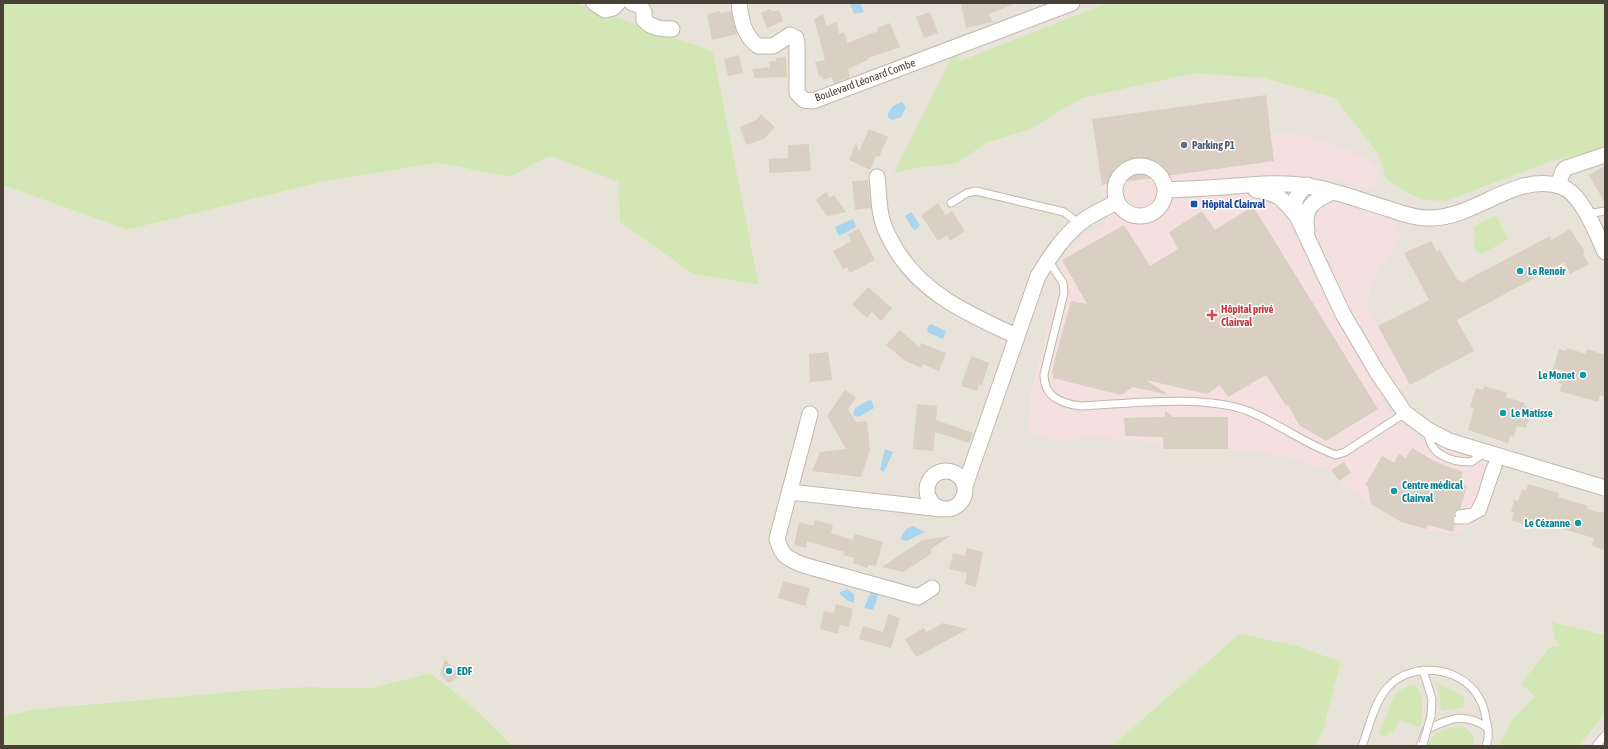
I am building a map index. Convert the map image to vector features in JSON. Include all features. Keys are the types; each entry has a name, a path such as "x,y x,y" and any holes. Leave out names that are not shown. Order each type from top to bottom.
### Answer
{"street":[{"path":"594,3 605,10 613,8 618,3"},
{"path":"632,3 641,6 644,12 644,20 648,24 659,28 672,29"},
{"name":"Boulevard Léonard Combe","path":"739,3 745,30 750,40 758,46 773,46 790,35 796,38 798,43 797,93 804,100 813,100 1072,3"},
{"path":"1558,185 1563,171 1566,168 1605,155"},
{"path":"1142,166 1154,170 1162,177 1165,190 1164,200 1158,209 1146,214 1130,214 1123,209 1118,202 1115,194 1116,184 1120,175 1134,167 1142,166"},
{"path":"878,177 883,223 891,242 906,265 927,287 946,302 1016,336"},
{"path":"1165,190 1277,183 1307,186 1412,216 1432,218 1449,217 1488,202 1520,186 1544,184 1558,185 1568,189 1575,196 1587,214 1605,252"},
{"path":"1233,186 1276,194 1285,201 1298,218 1308,236 1355,337 1405,413 1428,430 1449,441 1605,488"},
{"path":"1298,218 1294,207 1295,200 1298,194 1307,186"},
{"path":"1308,236 1305,217 1309,206 1332,192"},
{"path":"790,492 942,509 954,508 959,504 964,499 965,486 1038,276 1061,243 1083,221 1118,202"},
{"path":"810,414 777,539 781,552 788,559 803,565 918,597 932,588"},
{"path":"942,509 931,502 928,497 928,484 931,479 941,472 953,472 959,476 965,486"}],"lane":[{"path":"951,203 966,193 976,191 1064,212 1083,221"},
{"path":"1587,214 1605,210"},
{"path":"1048,260 1063,283 1064,293 1044,374 1044,383 1047,390 1056,398 1067,404 1080,406 1167,402 1210,403 1225,405 1246,411 1273,422 1336,455 1345,452 1405,413"},
{"path":"1458,517 1467,520 1482,512 1498,466 1492,454"},
{"path":"1421,745 1431,716 1432,699 1423,670"},
{"path":"1362,746 1381,696 1387,688 1394,681 1423,670 1435,670 1451,674 1465,682 1478,696 1485,713 1488,728 1489,736 1486,746"},
{"path":"1421,745 1426,730 1452,720 1468,718 1488,728"},
{"path":"1596,746 1605,735"}],"shaded area":[{"path":"576,3 1605,3 1605,746 1316,746 1323,731 1341,662 1239,634 1112,746 517,746 511,743 430,673 370,688 305,687 266,689 37,709 3,716 3,185 127,230 326,181 438,163 510,177 549,156 620,182 620,222 693,274 759,285 713,51"},
{"name":"Hôpital privé Clairval","path":"1266,95 1272,133 1309,136 1368,158 1377,170 1375,191 1352,184 1310,175 1309,210 1313,218 1321,206 1332,202 1394,220 1396,223 1400,231 1398,240 1385,265 1380,265 1366,303 1379,326 1429,299 1460,280 1475,310 1458,320 1474,351 1382,400 1397,418 1408,428 1441,448 1501,467 1487,512 1480,521 1465,528 1459,534 1426,531 1401,523 1339,483 1330,470 1291,458 1227,449 1162,449 1142,441 1089,437 1062,441 1028,434 1030,395 1059,286 1047,278 1082,238 1107,221 1092,119"}],"green space":[{"path":"3,3 576,3 713,51 759,285 693,274 620,222 619,182 549,156 510,177 438,163 326,181 127,230 3,185"},
{"path":"1108,3 1605,3 1605,148 1551,161 1446,201 1423,200 1404,191 1386,178 1379,155 1335,98 1264,78 1194,73 1082,98 1030,129 986,143 957,163 916,168 894,173 955,51 960,61"},
{"path":"1496,215 1508,239 1482,254 1476,251 1473,244 1476,237 1473,227"},
{"path":"1551,622 1605,635 1605,713 1579,746 1498,746 1513,720 1535,696 1521,684 1550,647 1561,646 1555,639"},
{"path":"1239,634 1294,645 1341,662 1323,731 1316,746 1112,746"},
{"path":"430,673 466,701 510,743 517,746 3,746 3,716 37,709 266,689 305,687 370,688"},
{"path":"1435,683 1454,691 1465,699 1463,707 1441,711 1440,696"},
{"path":"1414,684 1418,688 1422,699 1422,716 1420,727 1399,720 1394,732 1389,731 1386,737 1379,734 1394,696 1400,690"},
{"path":"1463,726 1472,734 1474,746 1428,746 1433,736 1442,730"}],"water":[{"path":"850,3 860,3 864,12 854,14"},
{"path":"902,102 906,107 901,117 892,120 888,117 888,113 893,106"},
{"path":"911,212 920,225 915,230 905,216"},
{"path":"853,219 856,227 839,236 835,227"},
{"path":"931,324 946,331 943,339 927,332 928,326"},
{"path":"869,400 872,401 874,408 859,417 853,415 855,408"},
{"path":"885,449 893,452 884,472 880,470"},
{"path":"913,526 925,532 907,541 900,539 906,529"},
{"path":"847,589 854,594 854,603 848,601 839,593"},
{"path":"871,592 879,593 873,610 864,608"}],"building":[{"path":"969,3 1014,4 989,14 993,22 966,28 961,5"},
{"path":"770,9 772,12 779,10 783,21 767,28 761,13"},
{"path":"720,11 721,13 731,11 737,34 712,40 707,14"},
{"path":"930,12 938,33 924,38 916,17"},
{"path":"823,14 826,26 837,22 839,34 844,32 847,43 878,31 877,28 890,23 900,47 868,58 868,60 848,69 850,77 834,84 832,77 823,80 822,76 819,77 815,62 825,60 814,19"},
{"path":"739,55 743,73 728,76 724,59"},
{"path":"786,57 787,77 755,78 752,69 770,67 769,62 776,61 776,58"},
{"name":"Parking P1","path":"1266,95 1274,161 1102,185 1092,119"},
{"path":"761,114 775,127 764,139 746,145 740,127 756,120"},
{"path":"869,129 888,137 879,157 876,156 870,170 849,160 856,142 859,152"},
{"path":"809,144 811,171 769,173 769,159 788,158 788,145"},
{"path":"1605,166 1605,203 1589,175"},
{"path":"868,180 871,208 855,210 852,181"},
{"path":"826,192 830,198 834,195 846,212 827,216 816,200"},
{"path":"938,203 946,215 952,211 965,231 950,241 947,235 938,241 921,215"},
{"path":"1253,206 1378,409 1326,441 1299,425 1288,405 1286,406 1266,375 1228,397 1220,385 1207,394 1146,380 1166,393 1133,387 1121,395 1053,378 1054,375 1052,374 1056,355 1071,301 1087,304 1062,260 1124,225 1150,266 1178,249 1169,232 1202,211 1215,230"},
{"path":"859,229 875,260 850,273 847,267 843,269 833,251 851,241 848,234"},
{"path":"1570,229 1585,252 1583,254 1589,264 1570,274 1564,262 1457,320 1474,351 1410,385 1378,326 1429,300 1404,253 1431,241 1437,252 1440,250 1458,281 1460,280 1461,283 1550,236 1551,240"},
{"path":"868,287 892,308 881,321 872,312 867,318 852,305"},
{"path":"900,330 919,347 921,343 946,353 939,371 923,364 921,368 904,360 886,345"},
{"name":"Le Monet","path":"1567,348 1586,354 1587,349 1605,355 1605,397 1600,395 1598,402 1560,391 1562,384 1558,383 1562,371 1553,369 1559,349 1566,351"},
{"path":"828,352 832,380 810,382 809,354"},
{"path":"971,356 989,363 982,385 979,384 977,391 961,386"},
{"name":"Le Matisse","path":"1484,386 1507,393 1506,397 1525,403 1524,406 1532,408 1526,428 1517,426 1514,437 1510,436 1508,443 1468,430 1474,408 1470,407 1476,388 1483,390"},
{"path":"845,390 856,398 848,409 856,422 867,421 870,450 861,477 812,471 820,452 846,449 827,416"},
{"path":"917,404 937,406 936,420 973,433 969,443 935,432 933,451 913,449"},
{"path":"1165,411 1173,417 1228,417 1228,449 1163,449 1163,437 1125,436 1124,418 1165,417"},
{"name":"Centre médical Clairval","path":"1412,448 1438,463 1463,472 1460,485 1467,486 1460,509 1456,510 1453,518 1455,525 1453,532 1428,525 1426,529 1401,522 1371,504 1368,487 1365,485 1382,456 1394,463 1399,454 1406,458"},
{"path":"1344,462 1351,473 1339,481 1331,470"},
{"name":"Le Cézanne","path":"1528,484 1559,493 1558,497 1588,506 1587,509 1601,513 1602,511 1605,512 1605,550 1592,546 1594,538 1532,520 1530,526 1511,520 1514,513 1511,512 1514,500 1518,501 1522,489 1526,491"},
{"path":"815,520 833,525 831,533 853,540 855,534 883,542 876,566 868,565 867,568 853,563 854,558 843,555 844,552 807,541 806,548 794,545 799,522 813,526"},
{"path":"950,536 931,549 931,554 903,572 882,567 922,540"},
{"path":"967,548 983,552 976,587 965,584 967,573 949,569 953,553 965,556"},
{"path":"783,581 810,588 805,606 778,598"},
{"path":"836,604 853,609 849,627 840,625 838,634 820,629 824,611 834,613"},
{"path":"888,614 900,618 891,648 859,639 863,626 883,632"},
{"path":"943,623 968,629 916,657 905,639 924,628 926,632"},
{"name":"EDF","path":"445,659 460,676 449,683 440,675"}],"place":[{"name":"Parking P1","path":"1184,145"},
{"name":"Hôpital Clairval","path":"1194,204"},
{"name":"Le Renoir","path":"1520,271"},
{"name":"Hôpital privé Clairval","path":"1212,315"},
{"name":"Le Monet","path":"1583,375"},
{"name":"Le Matisse","path":"1503,413"},
{"name":"Centre médical Clairval","path":"1394,491"},
{"name":"Le Cézanne","path":"1578,523"},
{"name":"EDF","path":"449,671"}]}
